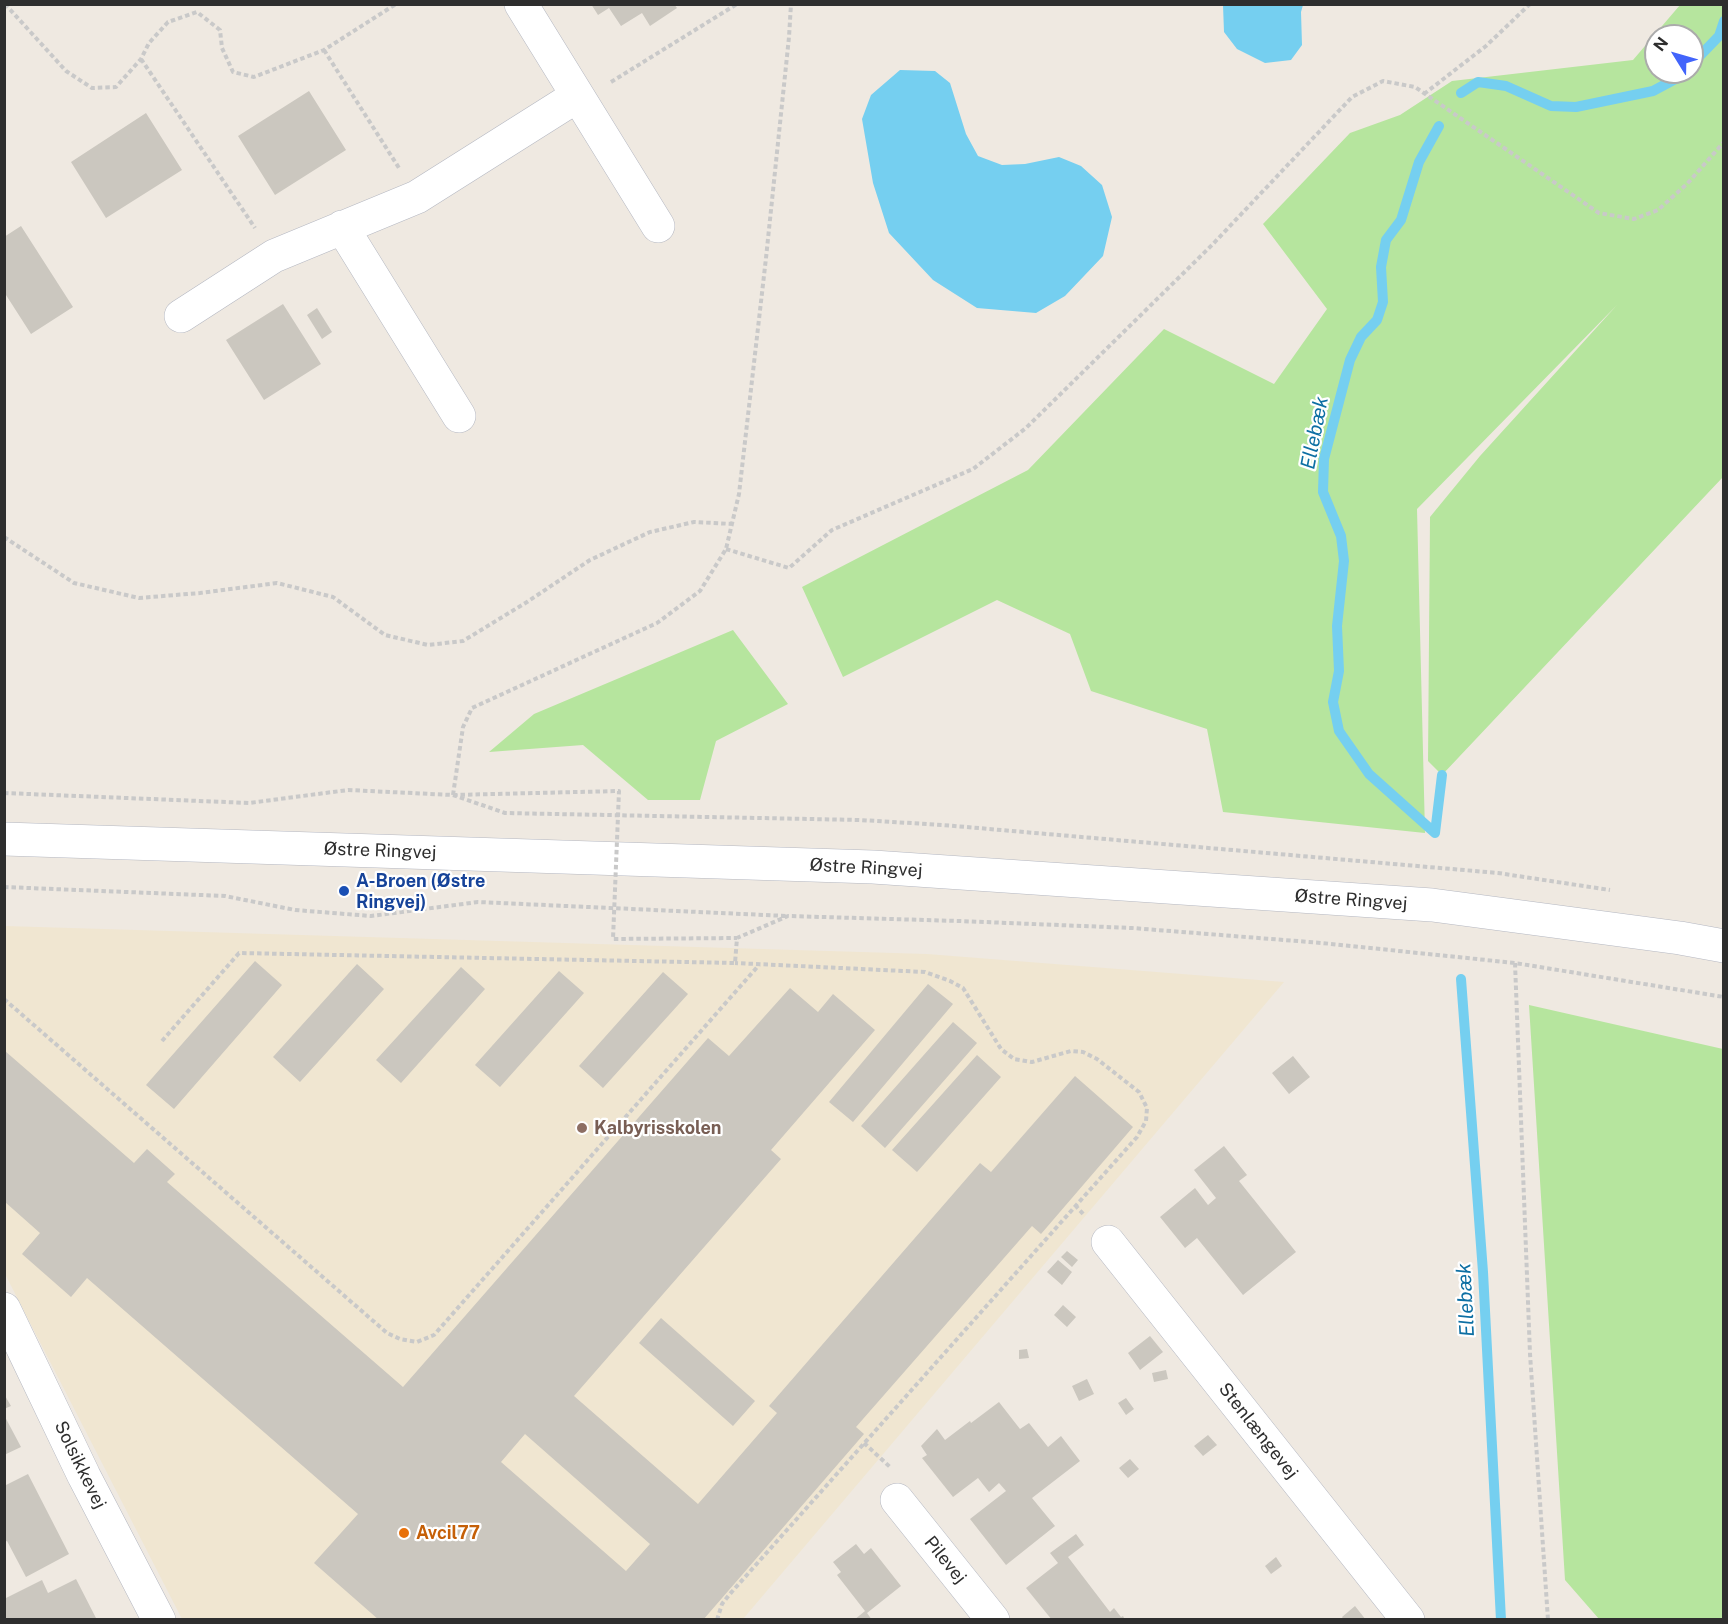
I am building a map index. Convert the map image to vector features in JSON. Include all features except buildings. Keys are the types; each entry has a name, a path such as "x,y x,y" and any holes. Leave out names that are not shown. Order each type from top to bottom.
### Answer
{"street":[{"path":"520,4 658,226"},
{"path":"181,316 274,256 417,197 577,96"},
{"path":"342,227 459,416"},
{"name":"Østre Ringvej","path":"4,839 873,867 1432,905 1680,938 1724,946"},
{"name":"Stenlængevej","path":"1108,1242 1408,1620"},
{"name":"Solsikkevej","path":"4,1309 84,1476 159,1620"},
{"name":"Pilevej","path":"897,1500 993,1620"}],"path":[{"path":"5,4 66,71 92,88 116,87 141,59 149,43 168,22 197,12 220,30 222,48 233,72 254,77 324,50 396,4"},
{"path":"577,96 605,86 737,4"},
{"path":"788,916 737,938 613,939 619,791 453,795 463,727 472,708 657,623 700,591 726,549 739,494 766,258 791,4"},
{"path":"1424,94 1486,46 1530,4"},
{"path":"324,50 417,197"},
{"path":"141,59 274,256"},
{"path":"726,549 789,568 832,530 973,469 1026,428 1052,403 1212,245 1352,97 1383,81 1414,87 1599,213 1634,219 1658,210 1687,184 1724,142"},
{"path":"4,537 74,583 139,598 277,583 333,597 385,635 428,645 463,641 590,560 650,532 694,522 733,524"},
{"path":"4,887 225,896 295,910 371,915 478,902 1132,928 1322,943 1515,963 1724,997"},
{"path":"735,963 737,938"},
{"path":"162,1041 239,953 735,963 925,972 963,988 1002,1049 1014,1059 1032,1062 1071,1051 1083,1052 1096,1059 1139,1092 1147,1108 1147,1114 1146,1121 1137,1137 729,1595 722,1604 717,1620"},
{"path":"1515,963 1530,1354 1548,1620"},
{"path":"4,999 387,1333 400,1339 417,1342 434,1335 759,965"}],"shaded area":[{"name":"Kalbyrisskolen","path":"5,926 927,954 1284,982 743,1619 182,1619 5,1274"}],"green space":[{"path":"1680,5 1723,5 1723,477 1442,775 1428,761 1430,517 1480,456 1617,305 1417,509 1425,833 1223,812 1207,729 1091,691 1070,634 997,600 843,677 802,587 1028,470 1164,329 1274,384 1327,309 1263,224 1350,133 1400,115 1452,81 1633,60 1644,47 1644,84 1704,84 1704,24 1664,24"},
{"path":"733,630 788,704 716,741 700,800 648,800 583,745 489,752 534,714"},
{"path":"1529,1005 1723,1049 1723,1619 1599,1619 1565,1580"}],"water":[{"path":"1223,5 1303,5 1301,12 1302,45 1291,60 1265,63 1237,49 1224,32"},
{"path":"900,70 935,71 950,83 966,134 978,156 1002,165 1025,164 1059,157 1081,166 1102,185 1112,217 1103,256 1065,296 1036,313 977,308 933,280 889,233 873,183 862,119 871,95"}],"waterway":[{"name":"Ellebæk","path":"1704,52 1719,36 1724,21"},
{"name":"Ellebæk","path":"1461,93 1478,82 1506,86 1551,106 1576,107 1653,91 1666,84"},
{"name":"Ellebæk","path":"1435,833 1369,774 1339,731 1333,702 1339,671 1337,626 1344,561 1341,536 1323,492 1324,459 1350,360 1361,337 1377,320 1383,302 1381,267 1386,240 1401,220 1419,162 1439,126"},
{"path":"1435,833 1442,775"},
{"name":"Ellebæk","path":"1461,979 1483,1272 1501,1620"}],"place":[{"name":"A-Broen (Østre Ringvej)","path":"344,891"},
{"name":"Kalbyrisskolen","path":"582,1128"},
{"name":"Avcil77","path":"404,1533"}]}
